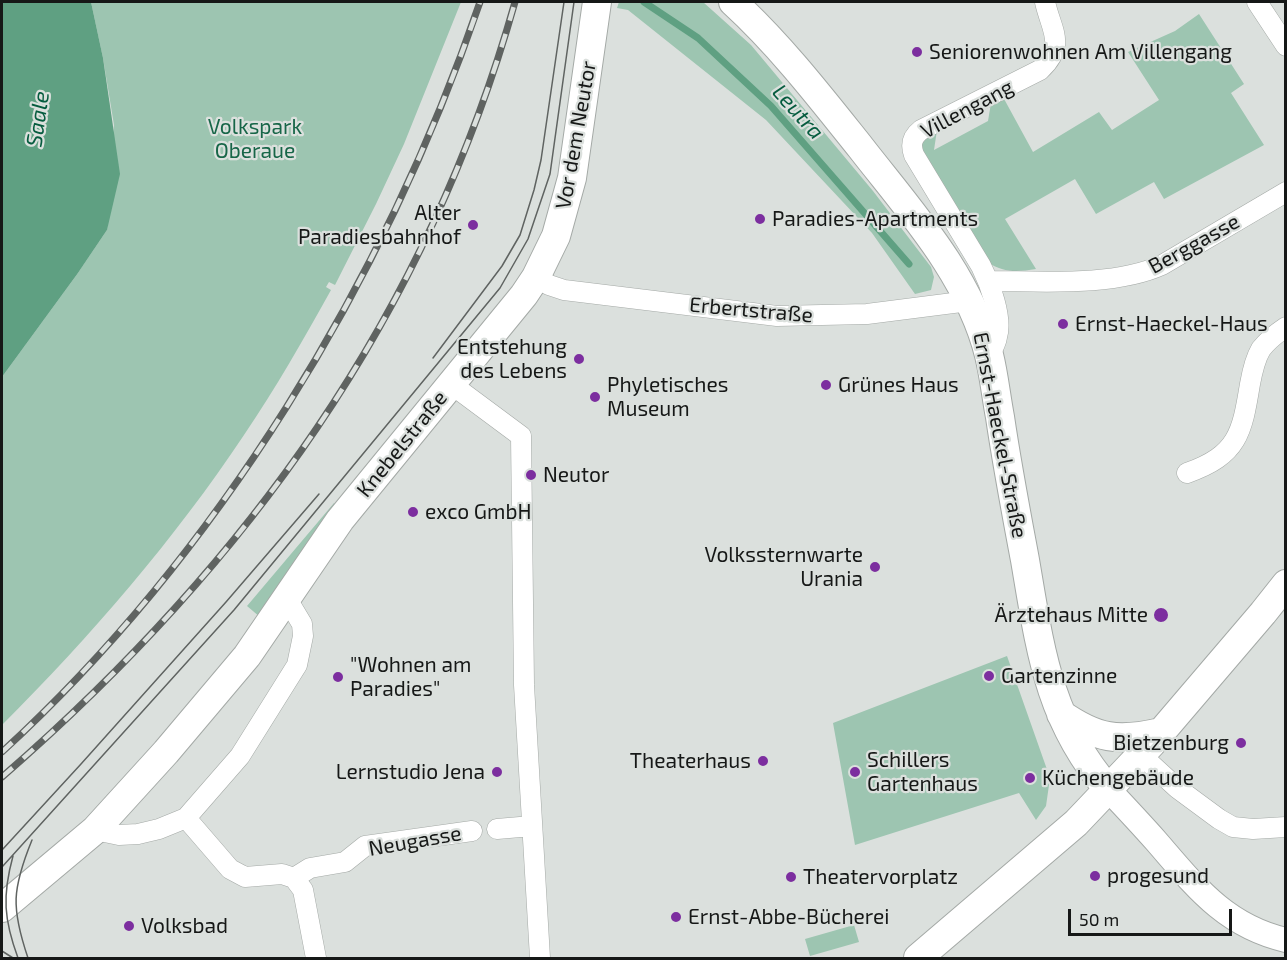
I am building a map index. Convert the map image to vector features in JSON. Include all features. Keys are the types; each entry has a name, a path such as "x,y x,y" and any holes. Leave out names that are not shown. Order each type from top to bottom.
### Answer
{"main road":[{"name":"Vor dem Neutor","path":"530,286 556,236 567,202 597,2"},
{"name":"Ernst-Haeckel-Straße","path":"739,4 836,117 921,225 955,276 979,291 1044,663 1061,714 1073,741 1109,790"},
{"name":"Knebelstraße","path":"2,908 95,830 166,752 247,656 340,520 530,286"},
{"path":"918,958 1068,831 1109,790 1286,584"},
{"path":"1061,714 1085,729 1104,737 1127,738 1161,732"}],"street":[{"name":"Villengang","path":"979,291 981,266 914,155 911,148 912,140 921,130 1040,70 1046,64 1052,56 1056,36 1045,2"},
{"path":"1257,2 1286,46"},
{"name":"Berggasse","path":"979,291 1129,276 1148,272 1286,192"},
{"name":"Erbertstraße","path":"530,286 777,316 877,314 979,291"},
{"path":"1187,473 1216,460 1232,445 1241,432 1253,369 1261,350 1272,336 1286,327"},
{"path":"451,384 521,436 524,678 540,958"},
{"path":"95,830 119,835 138,834 159,829 186,818 240,756 297,665 303,636 302,624 287,599"},
{"path":"1141,755 1168,781 1233,827 1253,830 1286,827"},
{"path":"1109,790 1211,902 1243,925 1286,940"},
{"path":"186,818 230,869 245,877 282,874 294,878 303,890 316,958"},
{"path":"497,829 532,826"},
{"name":"Neugasse","path":"294,878 310,868 345,862 365,846 472,831"}],"green space":[{"name":"Volkspark Oberaue","path":"91,2 461,2 404,144 376,204 335,285 329,282 326,287 331,290 267,400 217,474 130,586 68,657 2,725 2,377 107,230 114,125"},
{"path":"619,2 703,2 751,45 873,191 931,267 934,277 931,290 915,294 872,233 766,120 628,10 617,8"},
{"path":"1199,14 1244,84 1231,93 1264,145 1164,199 1154,182 1096,214 1075,179 1005,219 1036,269 1011,271 987,262 919,152 922,138 937,130 934,150 988,121 991,103 1003,97 1033,152 1099,112 1112,130 1159,100 1128,52 1175,31"},
{"path":"334,503 337,506 260,617 247,606"},
{"path":"1007,656 1050,778 1046,806 1036,820 1019,793 855,845 833,723"},
{"path":"854,925 859,942 810,956 805,939"}],"water":[{"name":"Saale","path":"2,2 91,2 103,58 120,174 107,230 2,377"}],"waterway":[{"name":"Leutra","path":"644,2 698,38 771,106 909,264"}],"tram line":[{"path":"433,358 502,266 520,235 541,160 564,2"},
{"path":"2,867 234,610 500,288 528,239 550,174 574,2"},
{"path":"2,850 226,602 319,494"},
{"path":"28,958 22,941 16,899 17,886 32,840"},
{"path":"13,856 7,883 6,908 7,920 18,958"},
{"path":"2,951 13,958"}],"railway":[{"path":"2,752 81,674 155,590 224,501 287,407 344,309 396,208 441,106 480,2"},
{"path":"2,777 91,695 173,610 249,521 317,428 378,329 432,226 477,117 515,2"}],"place":[{"name":"Seniorenwohnen Am Villengang","path":"917,52"},
{"name":"Paradies-Apartments","path":"760,219"},
{"name":"Alter Paradiesbahnhof","path":"473,225"},
{"name":"Ernst-Haeckel-Haus","path":"1063,324"},
{"name":"Entstehung des Lebens","path":"579,359"},
{"name":"Grünes Haus","path":"826,385"},
{"name":"Phyletisches Museum","path":"595,397"},
{"name":"Neutor","path":"531,475"},
{"name":"exco GmbH","path":"413,512"},
{"name":"Volkssternwarte Urania","path":"875,567"},
{"name":"Ärztehaus Mitte","path":"1161,615"},
{"name":"Gartenzinne","path":"989,676"},
{"name":"\"Wohnen am Paradies\"","path":"338,677"},
{"name":"Bietzenburg","path":"1241,743"},
{"name":"Theaterhaus","path":"763,761"},
{"name":"Lernstudio Jena","path":"497,772"},
{"name":"Schillers Gartenhaus","path":"855,772"},
{"name":"Küchengebäude","path":"1030,778"},
{"name":"progesund","path":"1095,876"},
{"name":"Theatervorplatz","path":"791,877"},
{"name":"Ernst-Abbe-Bücherei","path":"676,917"},
{"name":"Volksbad","path":"129,926"}]}
